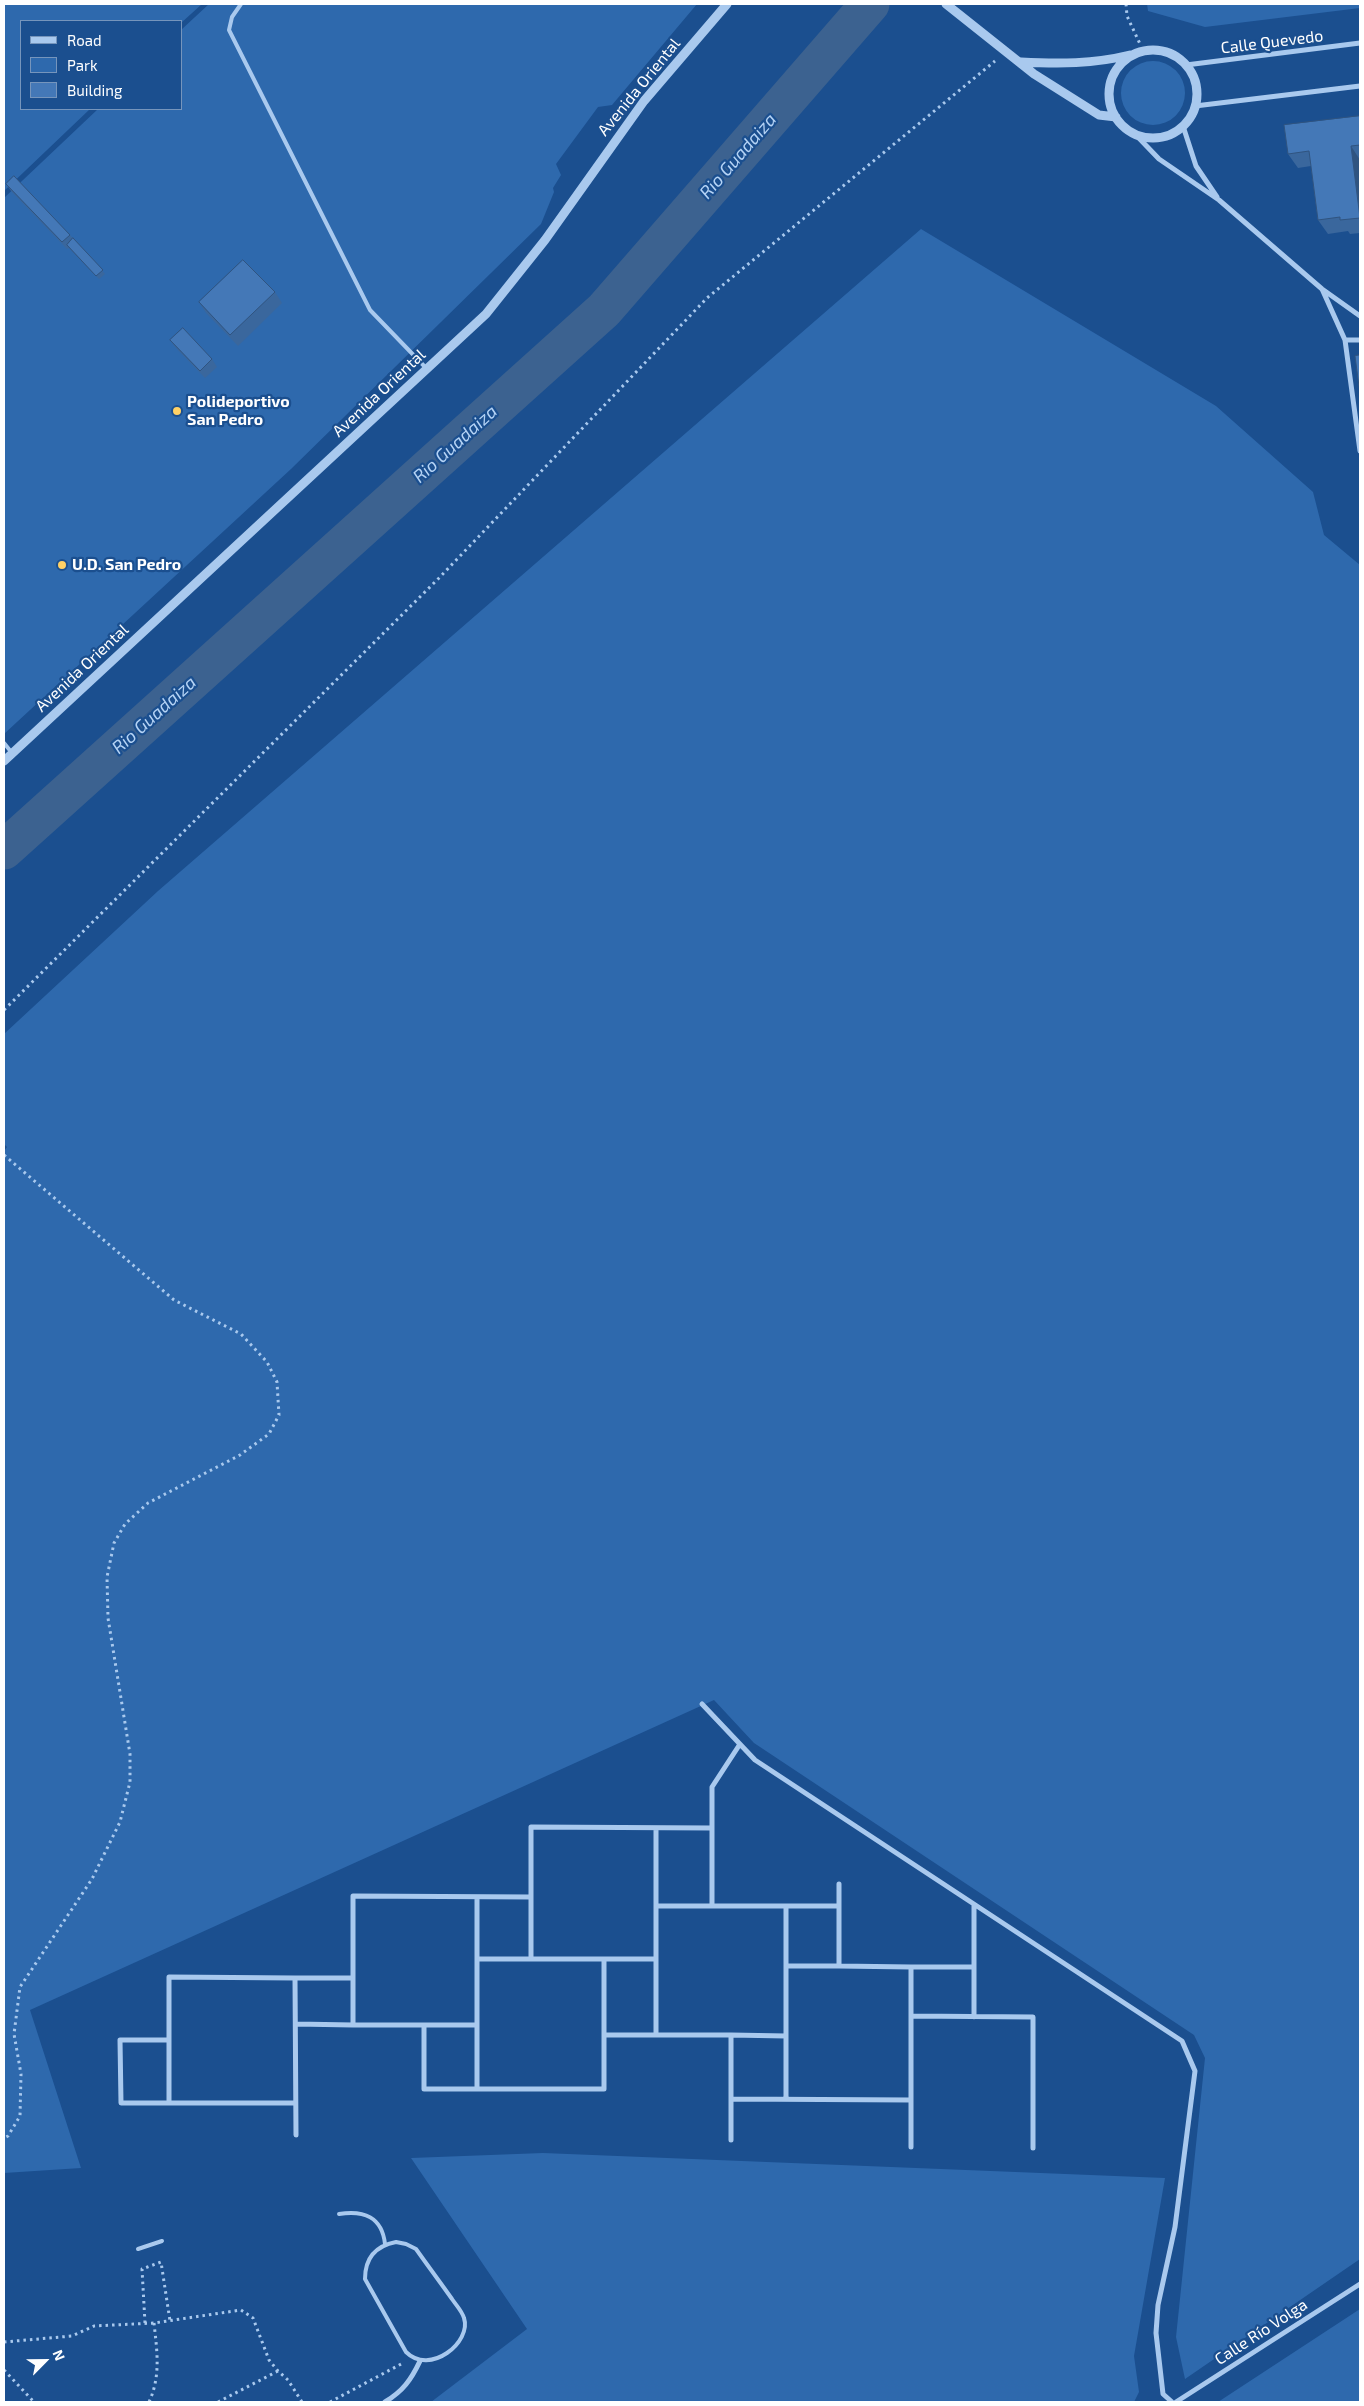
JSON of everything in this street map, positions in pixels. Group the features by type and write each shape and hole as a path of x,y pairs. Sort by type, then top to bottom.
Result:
{"street":[{"name":"Avenida Oriental","path":"4,761 486,314 545,240 644,101 727,4"},
{"path":"946,4 1006,52 1022,62 1034,74 1099,115 1116,117"},
{"name":"Calle Quevedo","path":"1186,65 1360,43"},
{"path":"1022,62 1064,64 1101,62 1139,52 1162,51 1179,59 1186,65 1196,85 1195,106 1190,117 1172,134 1160,137 1147,137 1135,134"},
{"path":"1139,52 1116,70 1111,81 1110,99 1116,117 1124,127 1135,134 1159,159 1219,200 1322,289 1360,316"},
{"path":"1195,106 1360,86"},
{"path":"1182,126 1196,166 1219,200"},
{"path":"1322,289 1345,340 1360,451"},
{"path":"1345,340 1360,340"},
{"path":"702,1704 755,1760 974,1906 1182,2041 1195,2071 1175,2227 1163,2279 1156,2333 1163,2394 1174,2402"},
{"path":"712,1906 712,1788 740,1744"},
{"path":"531,1959 532,1827 712,1828"},
{"path":"656,1828 656,2035"},
{"path":"839,1884 839,1966"},
{"path":"353,2025 353,1896 531,1897"},
{"path":"477,1897 477,2089"},
{"path":"656,1906 838,1906"},
{"path":"786,1906 786,2099"},
{"path":"974,1906 974,2017"},
{"path":"477,1958 656,1959"},
{"path":"424,2025 424,2089 604,2089 604,1959"},
{"path":"786,1966 974,1967"},
{"path":"911,1967 911,2147"},
{"path":"169,2103 169,1977 353,1978"},
{"path":"295,1978 296,2135"},
{"path":"911,2016 1033,2017 1033,2148"},
{"path":"296,2024 477,2025"},
{"path":"604,2035 786,2036"},
{"path":"730,2140 731,2035"},
{"path":"169,2040 120,2040 120,2103 296,2104"},
{"path":"731,2099 911,2100"},
{"name":"Calle Río Volga","path":"1174,2402 1360,2284"},
{"path":"385,2402 397,2395 409,2384 420,2361"}],"lane":[{"path":"241,4 232,16 229,30 370,310 427,369"},
{"path":"4,744 12,753"},
{"path":"339,2214 354,2212 374,2219 384,2235 385,2244"},
{"path":"138,2249 162,2241"},
{"path":"396,2242 416,2249 464,2316 465,2331 463,2338 437,2359 420,2361 412,2358 406,2352 365,2279 365,2268 369,2258 376,2249 385,2244 396,2242"}],"path":[{"path":"1126,4 1127,16 1139,52"},
{"path":"4,1010 438,578 707,298 1006,52"},
{"path":"4,1155 174,1300 241,1334 267,1362 277,1382 279,1415 269,1434 240,1455 148,1503 125,1524 114,1543 107,1577 108,1618 130,1754 130,1782 120,1822 92,1879 20,1987 14,2034 22,2074 20,2116 8,2136 4,2138"},
{"path":"145,2323 142,2269 161,2262 170,2321"},
{"path":"4,2342 72,2336 94,2326 154,2323 236,2310 246,2312 253,2318 269,2360 288,2380 302,2402"},
{"path":"149,2402 154,2393 158,2364 154,2323"},
{"path":"330,2402 412,2358"},
{"path":"4,2370 34,2402"},
{"path":"218,2402 278,2371"}],"green space":[{"path":"4,4 202,4 182,22 182,20 20,20 20,110 89,110 4,191"},
{"name":"Polideportivo San Pedro","path":"209,4 697,4 612,105 598,107 556,164 561,175 553,188 554,192 541,224 291,469 4,734 4,198 97,110 182,110 182,29"},
{"path":"1147,4 1360,4 1360,8 1205,27 1148,11"},
{"path":"1153,61 1171,67 1179,75 1185,93 1179,111 1171,119 1153,125 1135,119 1127,111 1121,93 1127,75 1135,67"},
{"path":"921,229 1216,406 1313,492 1324,535 1360,565 1360,2259 1185,2379 1176,2337 1205,2058 1194,2035 754,1743 714,1700 30,2010 81,2168 4,2173 4,1151 7,1147 4,1144 4,1034 158,891"},
{"path":"543,2153 1165,2178 1134,2356 1139,2392 1134,2402 431,2402 527,2329 411,2158"},
{"path":"1360,2309 1360,2402 1218,2402"}],"building":[{"path":"1360,116 1360,145 1351,146 1360,218 1340,220 1340,217 1318,220 1309,151 1288,154 1284,125"},
{"path":"14,176 70,235 62,242 6,184"},
{"path":"73,238 103,270 96,276 67,245"},
{"path":"243,260 275,292 230,335 199,302"},
{"path":"183,328 212,359 200,371 170,340"},
{"path":"1360,355 1360,394 1355,356"}],"waterway":[{"name":"Rio Guadaiza","path":"4,850 604,310 870,4"}],"place":[{"name":"Polideportivo San Pedro","path":"177,411"},
{"name":"U.D. San Pedro","path":"62,565"}]}
